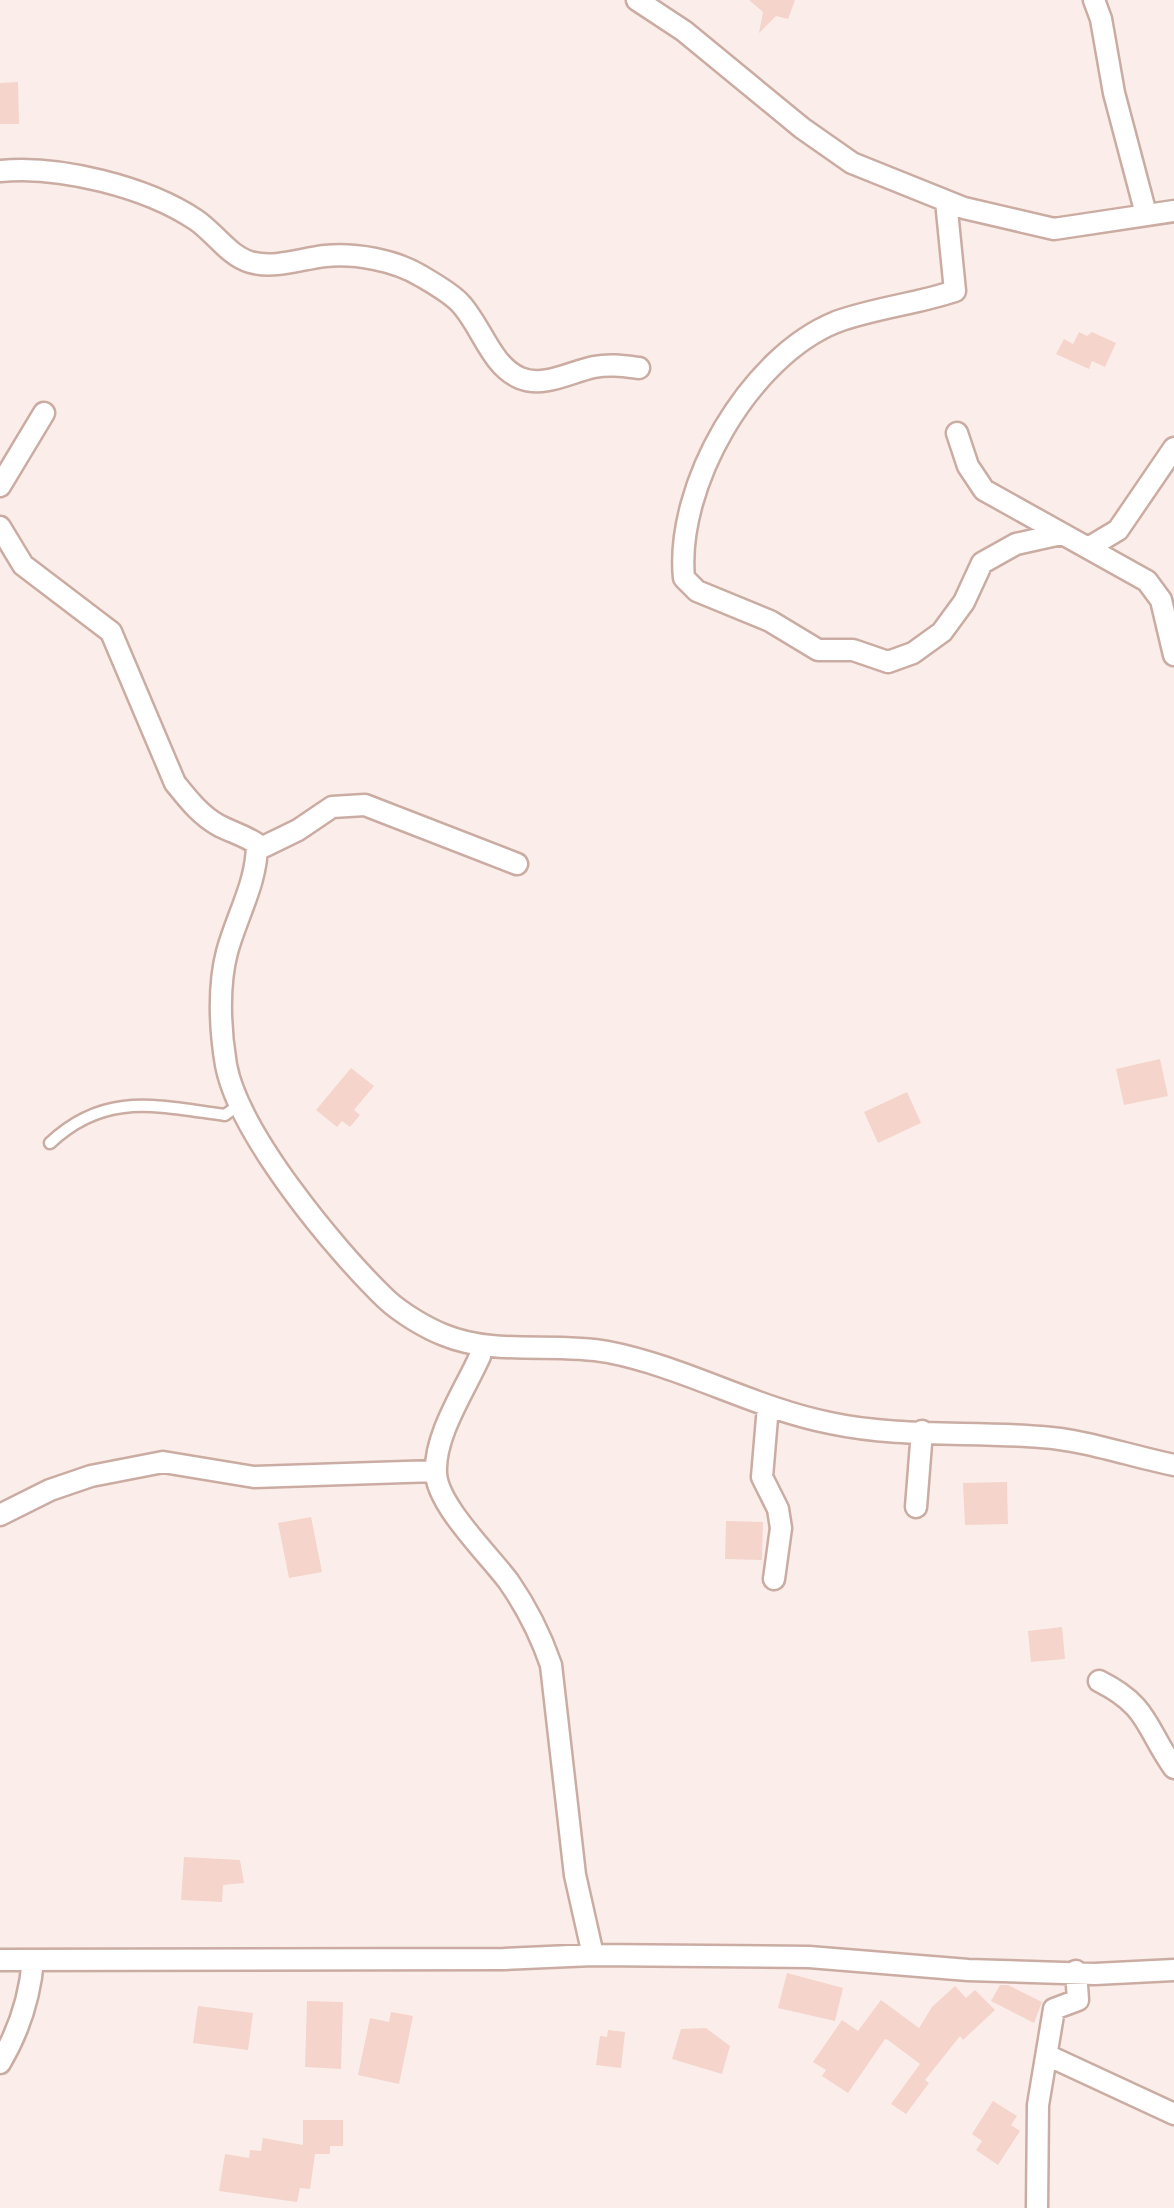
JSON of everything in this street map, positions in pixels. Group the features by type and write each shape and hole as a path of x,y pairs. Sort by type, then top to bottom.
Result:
{"street":[{"path":"637,0 852,163 946,201 1054,229 1174,211"},
{"path":"1094,0 1102,19 1114,93 1146,214"},
{"path":"0,171 67,175 133,190 198,221 238,257 252,262 277,264 329,255 350,256 417,273 458,301 498,360 524,380 556,378 614,364 639,368"},
{"path":"946,201 955,291 833,324 785,353 753,384 727,425 690,507 684,536 684,578 696,591 770,621 818,650 852,650 888,662 913,653 942,632 964,602 982,563 1016,544 1061,534"},
{"path":"0,486 44,414"},
{"path":"957,433 968,466 984,490 1147,581 1160,600 1174,656"},
{"path":"1088,548 1118,530 1174,448"},
{"path":"0,526 24,565 111,632 175,783 192,804 219,825 257,844 257,869 226,956 222,1010 226,1066 240,1104 280,1176 389,1302 442,1334 481,1346 562,1346 610,1352 836,1425 1042,1437 1174,1465"},
{"path":"257,850 298,830 332,807 365,804 516,864"},
{"path":"481,1346 445,1432 436,1471 439,1488 510,1584 540,1633 552,1666 575,1875 593,1955"},
{"path":"768,1406 762,1477 778,1509 782,1528 774,1579"},
{"path":"916,1508 922,1431"},
{"path":"0,1515 50,1490 91,1476 163,1462 254,1476 436,1471"},
{"path":"1098,1681 1140,1708 1174,1768"},
{"path":"0,1960 504,1959 593,1955 809,1958 968,1970 1121,1974 1174,1970"},
{"path":"0,2063 14,2040 31,1988 33,1960"},
{"path":"1037,2208 1038,2105 1054,2009 1078,2000 1076,1971"},
{"path":"1048,2056 1174,2114"}],"lane":[{"path":"50,1143 87,1114 132,1104 224,1115 240,1104"}],"building":[{"path":"749,0 795,0 788,19 776,16 759,33 763,12"},
{"path":"18,82 19,124 0,124 0,83"},
{"path":"1079,332 1087,336 1092,332 1116,343 1105,367 1092,361 1089,369 1056,354 1064,339 1073,344"},
{"path":"1160,1059 1168,1096 1124,1105 1116,1069"},
{"path":"351,1068 374,1086 354,1110 360,1115 350,1127 342,1121 337,1127 316,1110"},
{"path":"907,1092 921,1123 878,1143 864,1112"},
{"path":"1007,1482 1008,1524 965,1525 963,1483"},
{"path":"311,1517 322,1572 289,1578 278,1523"},
{"path":"726,1521 763,1522 762,1560 725,1559"},
{"path":"1062,1627 1065,1659 1031,1662 1028,1631"},
{"path":"184,1857 240,1860 244,1883 223,1885 222,1902 181,1900"},
{"path":"787,1973 843,1988 835,2021 778,2008"},
{"path":"1000,1985 1008,1985 1042,2002 1034,2023 991,2001"},
{"path":"955,1986 966,1998 975,1990 995,2010 963,2040 960,2036 925,2080 929,2083 906,2114 891,2104 920,2064 888,2040 848,2093 822,2076 826,2070 813,2062 842,2020 858,2031 881,2000 919,2028 932,2007"},
{"path":"307,2001 343,2002 341,2069 305,2067"},
{"path":"198,2006 253,2013 248,2050 193,2043"},
{"path":"391,2012 413,2016 399,2084 358,2075 370,2018 389,2022"},
{"path":"706,2028 730,2046 722,2074 672,2059 681,2029"},
{"path":"608,2030 625,2032 621,2068 596,2065 600,2036 607,2037"},
{"path":"993,2101 1017,2116 1011,2125 1020,2131 998,2165 976,2150 982,2141 972,2134"},
{"path":"303,2120 343,2120 343,2146 330,2146 330,2154 315,2154 310,2189 300,2188 297,2202 219,2191 225,2154 249,2158 250,2150 261,2151 263,2138 303,2145"}]}
